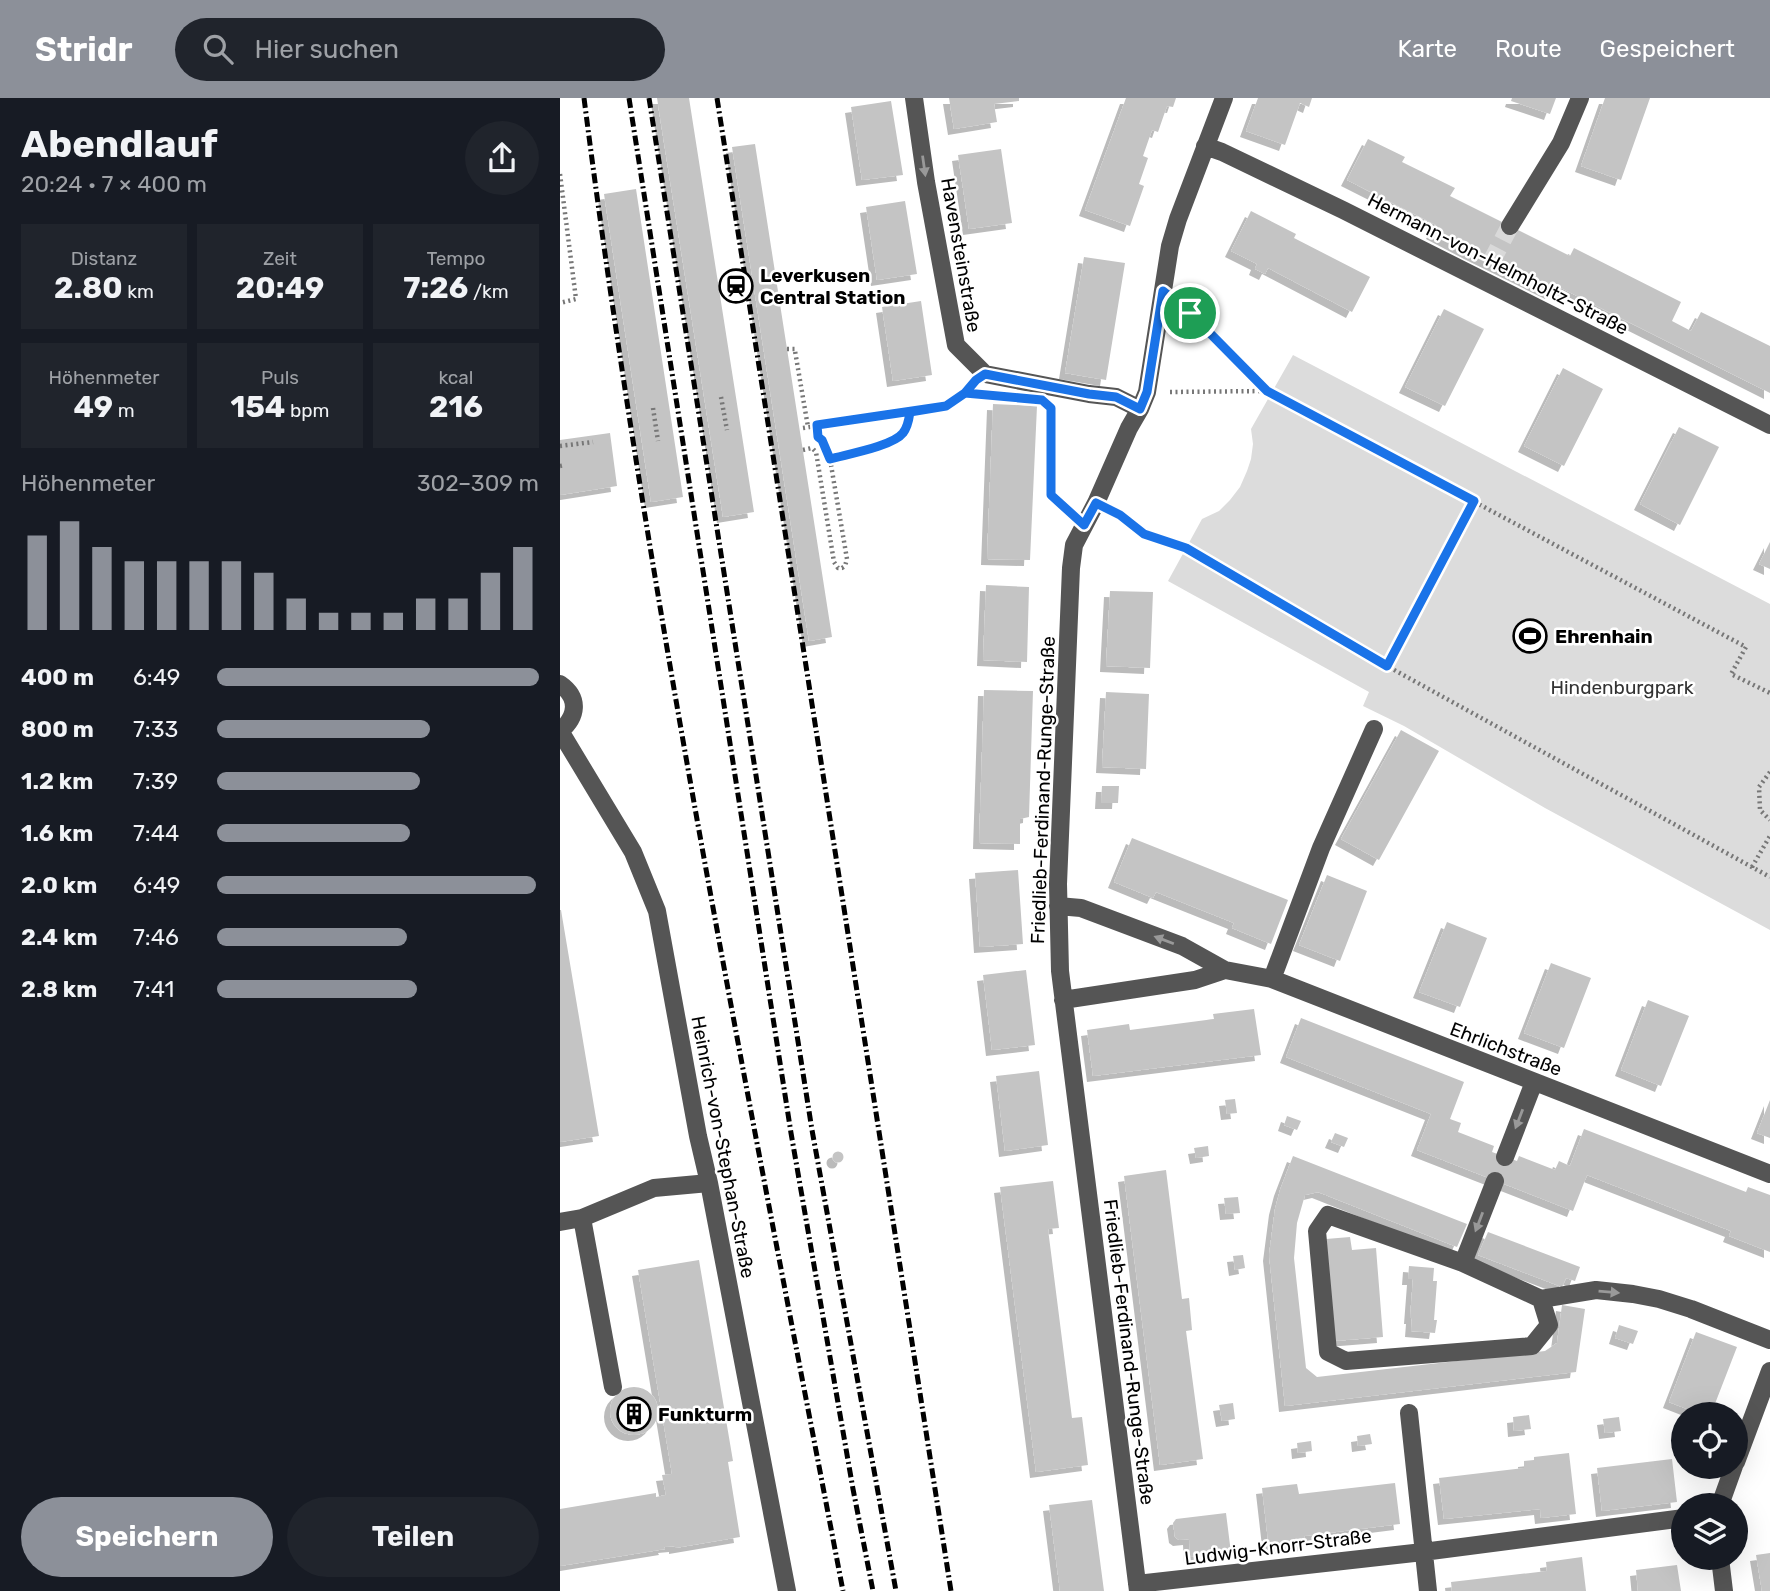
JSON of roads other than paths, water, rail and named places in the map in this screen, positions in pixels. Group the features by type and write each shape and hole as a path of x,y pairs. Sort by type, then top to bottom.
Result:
{"street":[{"name":"Havensteinstraße","path":"914,98 926,182 956,345 985,374 1089,394 1143,400"},
{"name":"Friedlieb-Ferdinand-Runge-Straße","path":"1138,1588 1063,1000 1058,906 1071,568 1074,545 1143,400 1170,246 1224,98"},
{"path":"1510,226 1561,143 1580,98"},
{"name":"Hermann-von-Helmholtz-Straße","path":"1205,146 1234,157 1343,210 1770,425"},
{"path":"1482,281 1490,264"},
{"name":"Heinrich-von-Stephan-Straße","path":"560,684 573,699 574,712 569,723 560,731 633,852 657,911 785,1591"},
{"path":"1272,979 1321,848 1374,729"},
{"name":"Ehrlichstraße","path":"1058,906 1081,908 1182,946 1225,970 1272,979 1770,1174"},
{"name":"Ehrlichstraße","path":"1063,1000 1195,981 1225,970"},
{"path":"1505,1157 1534,1082"},
{"path":"1463,1264 1495,1181"},
{"path":"560,1222 582,1218 654,1188 709,1182"},
{"path":"1541,1299 1549,1325 1532,1346 1346,1361 1328,1352 1317,1231 1328,1215 1463,1264 1541,1299 1596,1290 1633,1294 1691,1309 1770,1340"},
{"path":"582,1218 613,1387"},
{"path":"1748,1429 1770,1371"},
{"path":"1409,1413 1428,1591"},
{"name":"Ludwig-Knorr-Straße","path":"1138,1588 1671,1520"},
{"path":"1721,1570 1724,1591"}],"tunnel":[{"path":"1490,264 1510,226"}],"railway":[{"path":"584,98 638,473 669,660 736,1033 843,1591"},
{"path":"629,98 791,1133 873,1591"},
{"path":"649,98 812,1130 896,1591"},
{"path":"717,98 951,1591"}],"place":[{"name":"Leverkusen Central Station","path":"736,286"},
{"name":"Ehrenhain","path":"1530,636"},
{"name":"Funkturm","path":"634,1414"}],"park label":[{"name":"Hindenburgpark","path":"1622,687"}]}
